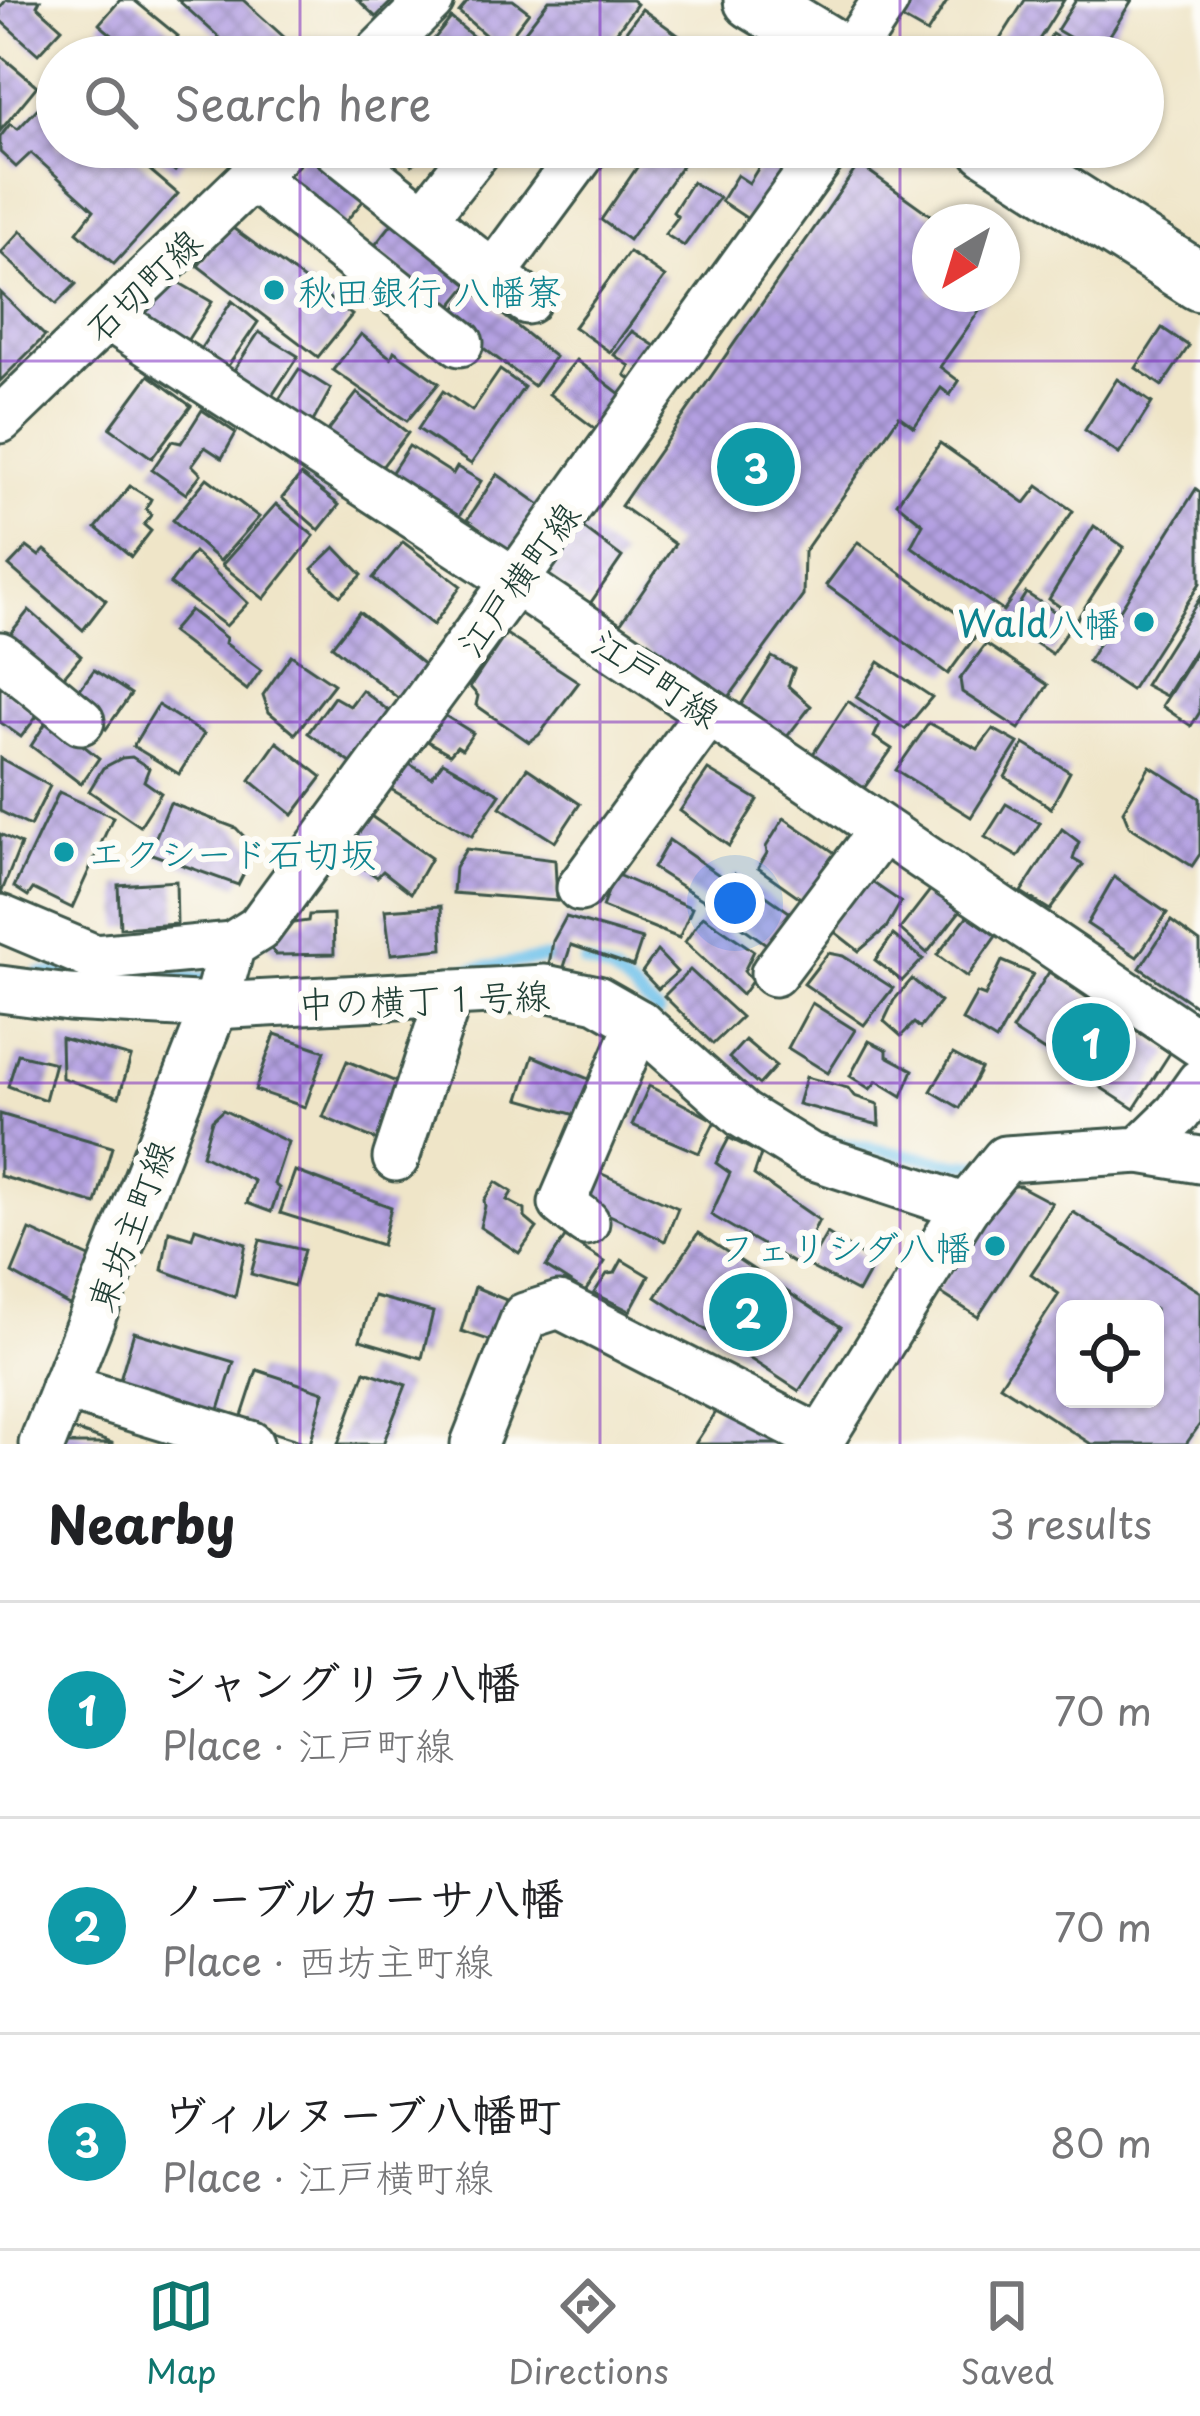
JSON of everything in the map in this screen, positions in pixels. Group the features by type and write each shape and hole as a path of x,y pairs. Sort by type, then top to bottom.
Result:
{"main road":[{"path":"753,0 812,36"},
{"path":"1021,168 1200,282"}],"street":[{"path":"395,36 431,0"},
{"path":"861,36 886,0"},
{"name":"石切町線","path":"0,420 262,168"},
{"path":"274,168 460,343"},
{"path":"361,168 510,287 575,168"},
{"path":"425,218 464,168"},
{"name":"江戸横町線","path":"223,978 813,168"},
{"name":"江戸町線","path":"108,317 515,581 1200,1044"},
{"path":"0,656 81,721"},
{"path":"580,888 709,712"},
{"path":"774,973 882,830"},
{"path":"0,918 95,958 223,978"},
{"path":"0,988 69,998 223,978"},
{"name":"中の横丁１号線","path":"223,978 450,993 545,988 597,999 639,1023 743,1115 808,1155 987,1181 1140,1150 1200,1160"},
{"name":"東坊主町線","path":"42,1444 223,978"},
{"path":"396,1158 450,993"},
{"path":"586,1222 562,1203 639,1023"},
{"path":"1140,1150 1178,1113 1200,1082"},
{"path":"474,1444 526,1316 559,1305 820,1441 987,1181"},
{"path":"64,1387 250,1444"}],"building":[{"path":"6,0 40,0 37,6 62,28 55,36 36,36 36,52 0,20"},
{"path":"120,0 134,0 178,36 113,36 99,24"},
{"path":"178,0 243,0 283,36 218,36"},
{"path":"358,0 393,0 376,17"},
{"path":"469,0 513,0 529,12 511,36 486,36 459,12"},
{"path":"549,0 632,0 637,4 613,36 521,36"},
{"path":"900,0 948,0 927,33 892,13"},
{"path":"1025,0 1064,0 1041,36 1002,36"},
{"path":"1076,0 1132,0 1109,36 1067,36 1057,30"},
{"path":"642,9 679,36 622,36"},
{"path":"451,18 472,36 437,36"},
{"path":"0,55 36,87 0,131"},
{"path":"36,110 36,158 31,153 16,167 0,152 0,137 10,124 18,129"},
{"path":"48,168 148,168 178,194 114,264 77,232 94,210"},
{"path":"292,168 339,168 369,194 342,226 284,177"},
{"path":"637,168 680,168 629,240 601,220"},
{"path":"758,168 793,168 754,223 721,201 737,175 749,183"},
{"path":"856,168 865,168 915,204 912,312 978,312 940,367 959,381 950,395 941,388 914,427 899,416 804,552 803,596 724,704 616,630 675,544 621,506"},
{"path":"692,182 719,198 684,246 665,234 678,217 673,212"},
{"path":"394,221 471,282 449,309 372,249"},
{"name":"秋田銀行 八幡寮","path":"230,226 352,315 318,357 198,266"},
{"path":"21,231 76,284 56,304 1,253"},
{"path":"629,252 665,277 610,352 574,327"},
{"path":"171,278 212,302 183,347 144,313"},
{"path":"471,289 555,357 534,386 446,320"},
{"path":"0,292 45,336 0,381"},
{"path":"232,301 258,322 226,369 199,351"},
{"path":"1162,328 1189,346 1162,386 1136,368"},
{"path":"632,331 664,352 640,386 625,375 630,366 614,355"},
{"path":"259,332 298,356 264,408 227,381"},
{"path":"361,334 391,358 394,351 439,383 407,421 333,370"},
{"path":"576,360 628,400 602,434 549,394"},
{"path":"299,369 331,389 310,427 274,407"},
{"path":"500,370 524,387 471,464 418,429 443,391 472,411"},
{"path":"149,375 191,406 152,458 110,428"},
{"path":"1117,379 1152,403 1119,454 1085,430"},
{"path":"357,393 408,433 375,476 324,436"},
{"path":"202,410 236,433 222,458 205,447 192,465 201,474 186,494 152,470 172,441 181,443"},
{"path":"940,443 1025,503 1038,486 1073,511 1003,611 911,546 923,524 897,503"},
{"path":"409,446 453,474 457,467 481,481 455,523 386,481"},
{"path":"497,474 546,509 511,552 467,520"},
{"path":"301,475 339,505 319,530 282,498"},
{"path":"207,478 259,517 220,561 173,520"},
{"path":"130,486 151,499 146,509 151,515 144,525 151,531 131,557 96,528"},
{"name":"Wald八幡","path":"1196,489 1200,492 1200,583 1131,690 1088,661"},
{"path":"276,504 314,536 264,599 222,565"},
{"path":"573,520 622,557 589,605 543,571"},
{"path":"1094,526 1124,547 1077,619 1049,599"},
{"path":"403,542 461,586 433,625 373,578"},
{"path":"858,542 980,630 948,674 826,585"},
{"path":"27,547 39,556 45,550 106,600 83,630 9,566"},
{"path":"335,547 362,575 340,596 312,569"},
{"path":"194,552 248,603 226,626 170,584"},
{"path":"1026,593 1072,623 1052,654 1007,624"},
{"path":"1200,598 1200,641 1166,696 1145,685"},
{"path":"29,610 81,656 55,687 2,644"},
{"path":"190,610 261,670 247,690 171,632"},
{"path":"359,612 431,670 404,703 332,646"},
{"path":"506,634 579,682 529,742 476,705 478,696 470,687"},
{"path":"986,644 1048,685 1019,729 962,692 960,679"},
{"path":"1200,646 1200,712 1191,726 1162,706"},
{"path":"291,655 334,684 295,734 269,712 263,695"},
{"path":"772,657 794,669 788,686 811,706 786,738 740,706"},
{"path":"879,662 932,697 905,729 856,697"},
{"path":"94,670 131,694 106,729 71,701"},
{"path":"0,684 38,715 21,737 0,722"},
{"path":"362,690 395,716 351,763 308,733 334,697 350,706"},
{"path":"848,701 880,724 874,737 892,749 862,791 811,757"},
{"path":"158,705 204,734 179,774 133,746"},
{"path":"436,710 473,733 462,749 457,746 450,754 420,737"},
{"path":"49,718 99,758 81,784 31,746"},
{"path":"929,723 978,749 993,729 1018,743 971,817 896,770"},
{"path":"277,742 322,777 293,815 250,780"},
{"path":"1024,744 1070,772 1051,808 1005,777"},
{"path":"132,757 149,768 144,781 161,793 140,826 89,791 103,768"},
{"path":"0,758 50,786 30,826 0,811"},
{"path":"402,760 432,777 443,762 500,794 472,836 387,787"},
{"path":"1150,766 1200,798 1200,854 1192,866 1129,826 1123,811"},
{"path":"527,768 580,804 555,842 500,807"},
{"path":"708,770 758,800 729,846 680,811"},
{"name":"エクシード石切坂","path":"59,792 113,817 72,908 33,889 28,896 14,887"},
{"path":"170,803 236,828 256,849 238,885 149,853"},
{"path":"1006,804 1040,823 1018,857 985,837"},
{"path":"368,814 431,858 411,893 383,871 377,877 343,853"},
{"path":"784,818 841,857 806,902 758,868"},
{"path":"1062,829 1079,842 1073,859 1083,865 1050,910 1021,892"},
{"path":"0,834 21,844 0,896"},
{"path":"669,840 722,877 705,901 653,868"},
{"path":"466,849 555,860 557,901 453,893 455,867"},
{"path":"615,874 692,908 679,938 602,907"},
{"path":"735,874 792,914 769,946 714,907"},
{"path":"1114,877 1167,913 1137,957 1087,924"},
{"path":"866,878 901,902 886,928 859,951 827,926"},
{"path":"176,881 177,924 120,928 118,885"},
{"path":"931,889 960,911 927,953 900,929"},
{"path":"441,906 443,949 391,954 385,910"},
{"path":"333,914 334,954 276,955 267,943 279,925 308,921 309,915"},
{"path":"968,915 996,936 967,977 937,955"},
{"path":"703,916 754,951 744,971 752,981 742,995 685,942"},
{"path":"566,917 642,939 633,966 571,945 563,970 549,965 553,941"},
{"path":"1171,921 1200,942 1200,1009 1140,968"},
{"path":"893,935 923,959 902,981 875,960"},
{"path":"657,951 677,972 658,989 642,972"},
{"path":"828,953 843,956 893,988 864,1025 804,984"},
{"path":"1002,961 1033,974 996,1041 962,1020 977,993 985,996"},
{"path":"690,970 741,1017 713,1044 664,996"},
{"path":"1049,972 1170,1053 1134,1109 1012,1030"},
{"path":"912,979 940,1002 920,1028 914,1023 901,1036 884,1021"},
{"path":"812,1003 855,1030 828,1073 788,1048"},
{"path":"275,1034 325,1051 305,1107 255,1090"},
{"path":"61,1038 131,1057 119,1097 62,1078"},
{"path":"745,1040 776,1066 759,1085 729,1058"},
{"path":"869,1041 913,1070 902,1096 877,1081 870,1089 850,1076"},
{"path":"18,1054 55,1063 45,1100 8,1086"},
{"path":"953,1054 981,1069 960,1108 931,1091"},
{"path":"533,1056 596,1082 579,1116 519,1099"},
{"path":"347,1061 408,1087 384,1143 323,1117"},
{"path":"806,1077 848,1088 854,1096 878,1104 879,1125 798,1104"},
{"path":"649,1086 715,1121 699,1153 632,1125"},
{"path":"223,1110 288,1142 274,1184 279,1188 271,1212 247,1203 254,1181 202,1155 212,1120"},
{"path":"0,1114 112,1147 96,1204 0,1176"},
{"path":"729,1138 761,1154 754,1175 819,1220 797,1265 711,1215 730,1173 716,1163"},
{"path":"591,1169 678,1208 665,1241 578,1200"},
{"path":"295,1171 391,1207 382,1245 280,1213"},
{"path":"496,1182 512,1192 507,1200 525,1210 525,1218 537,1228 519,1253 480,1227 484,1200"},
{"name":"フェリシダ八幡","path":"1009,1186 1020,1186 1052,1203 978,1317 936,1290"},
{"path":"1073,1212 1200,1292 1200,1424 1186,1444 1091,1444 1000,1385 1059,1294 1031,1274"},
{"path":"195,1228 246,1244 235,1297 162,1270 169,1231 192,1238"},
{"path":"30,1230 96,1260 71,1306 12,1273"},
{"path":"698,1233 841,1327 799,1391 656,1297"},
{"path":"827,1233 874,1263 858,1292 808,1266"},
{"path":"565,1237 605,1262 585,1292 546,1267"},
{"path":"260,1240 304,1250 294,1286 251,1274"},
{"path":"622,1260 649,1276 630,1311 594,1293"},
{"path":"475,1287 516,1304 498,1343 461,1331"},
{"path":"374,1296 433,1312 422,1358 360,1340"},
{"path":"134,1332 234,1362 217,1416 118,1386"},
{"path":"257,1370 324,1392 310,1444 240,1422"},
{"path":"365,1371 406,1385 383,1444 338,1444"},
{"path":"722,1403 787,1444 695,1444"},
{"path":"65,1427 112,1443 112,1444 59,1444"}],"waterway":[{"path":"452,972 545,958"},
{"path":"585,963 614,974 659,1013"},
{"path":"39,973 91,974"},
{"path":"135,975 211,978"},
{"path":"831,1141 958,1164 983,1164"}],"place":[{"name":"秋田銀行 八幡寮","path":"274,290"},
{"name":"ヴィルヌーブ八幡町","path":"756,467"},
{"name":"Wald八幡","path":"1144,622"},
{"name":"エクシード石切坂","path":"64,852"},
{"name":"シャングリラ八幡","path":"1091,1042"},
{"name":"フェリシダ八幡","path":"995,1246"},
{"name":"ノーブルカーサ八幡","path":"748,1312"}]}
